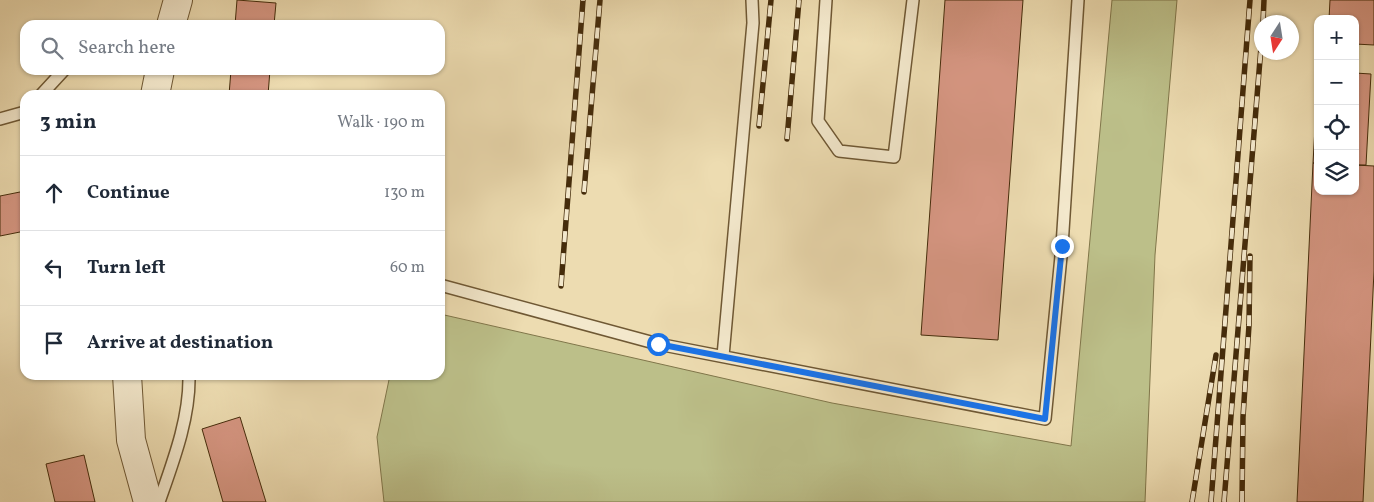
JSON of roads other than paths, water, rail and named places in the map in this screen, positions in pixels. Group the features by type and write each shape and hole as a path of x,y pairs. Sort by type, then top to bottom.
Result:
{"street":[{"path":"172,20 178,0"},
{"path":"156,90 159,75"},
{"path":"127,380 131,440 148,502"}],"lane":[{"path":"723,356 753,23 752,0"},
{"path":"826,0 818,122 839,151 894,157 913,0"},
{"path":"445,286 658,344 1045,419 1062,246 1078,0"},
{"path":"46,90 59,75"},
{"path":"0,119 20,113"},
{"path":"159,502 175,458 189,394 189,380"}],"railway":[{"path":"561,286 583,0"},
{"path":"584,192 600,0"},
{"path":"759,126 771,0"},
{"path":"787,139 799,0"},
{"path":"1211,502 1250,0"},
{"path":"1263,15 1264,0"},
{"path":"1224,502 1260,60"},
{"path":"1242,502 1243,417 1249,325 1250,256"},
{"path":"1192,502 1216,355"}]}
